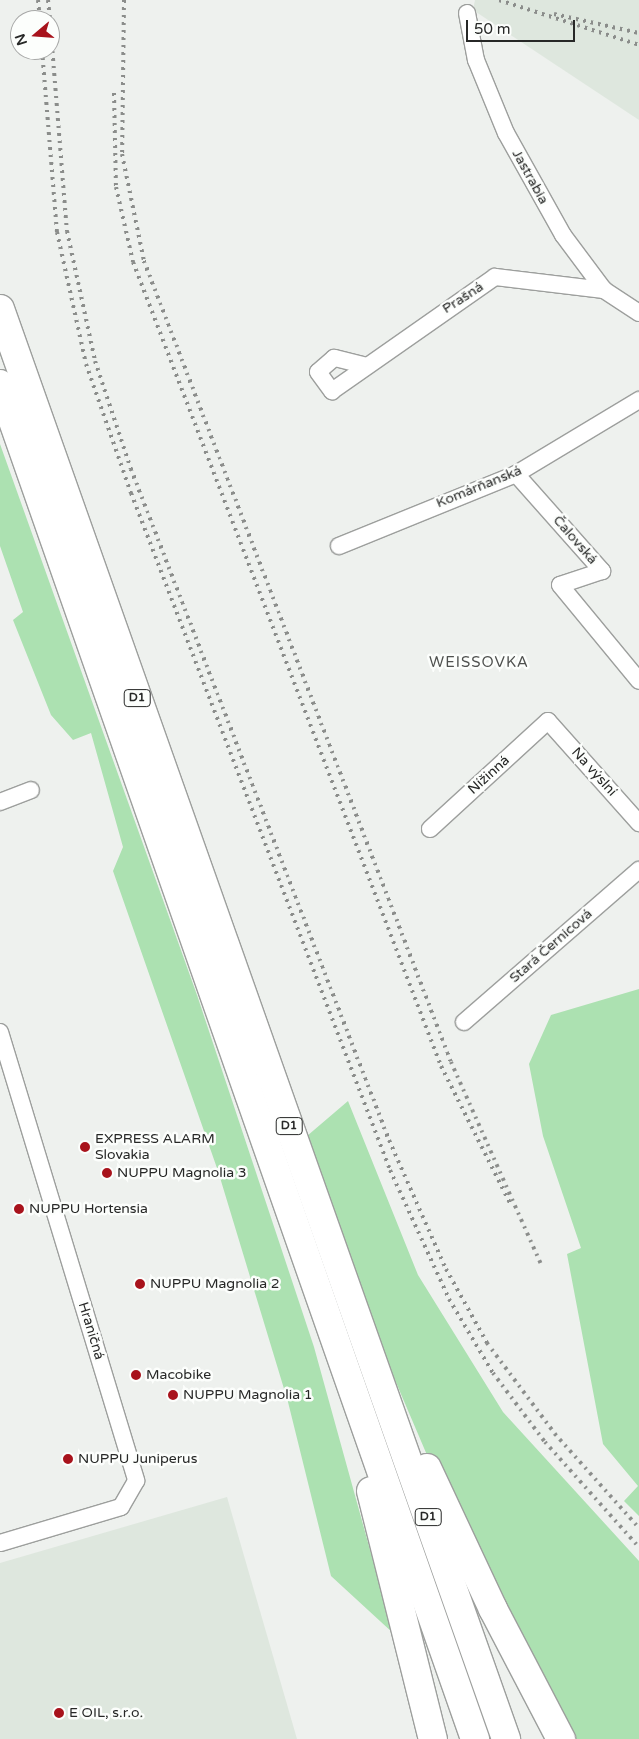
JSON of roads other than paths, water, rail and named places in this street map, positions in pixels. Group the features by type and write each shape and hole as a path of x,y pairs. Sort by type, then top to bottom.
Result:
{"highway":[{"name":"D1","path":"0,309 506,1739"},
{"name":"D1","path":"0,384 475,1739"},
{"path":"391,1413 417,1447 492,1609 561,1739"},
{"path":"364,1423 370,1489 434,1739"}],"street":[{"name":"Jastrabia","path":"467,13 476,60 506,132 563,235 604,290 639,312"},
{"name":"Prašná","path":"367,366 495,277 604,290"},
{"name":"Komárňanská","path":"339,546 516,474 638,402"},
{"name":"Čalovská","path":"516,474 602,571 560,585 639,681"},
{"name":"Na výslní","path":"548,721 639,823"},
{"name":"Nížinná","path":"430,829 548,721"},
{"path":"0,802 31,790"},
{"name":"Stará Černicová","path":"464,1022 639,870"},
{"name":"Hraničná","path":"0,1032 136,1481 120,1507 0,1543"}],"railway":[{"path":"38,0 39,10"},
{"path":"48,0 49,10"},
{"path":"124,0 122,154 144,261 451,1062 542,1266"},
{"path":"499,0 639,45"},
{"path":"554,14 639,33"},
{"path":"43,60 57,232 86,364 131,493 390,1170 449,1299 493,1373 545,1442 639,1547"},
{"path":"53,60 67,231 95,361 131,469 389,1140 446,1269 487,1343 555,1434 639,1528"},
{"path":"114,93 116,187 133,262 441,1066 511,1205"}],"place":[{"name":"EXPRESS ALARM Slovakia","path":"85,1147"},
{"name":"NUPPU Magnolia 3","path":"107,1173"},
{"name":"NUPPU Hortensia","path":"19,1209"},
{"name":"NUPPU Magnolia 2","path":"140,1284"},
{"name":"Macobike","path":"136,1375"},
{"name":"NUPPU Magnolia 1","path":"173,1395"},
{"name":"NUPPU Juniperus","path":"68,1459"},
{"name":"E OIL, s.r.o.","path":"59,1713"}],"district":[{"name":"WEISSOVKA","path":"479,663"}]}
